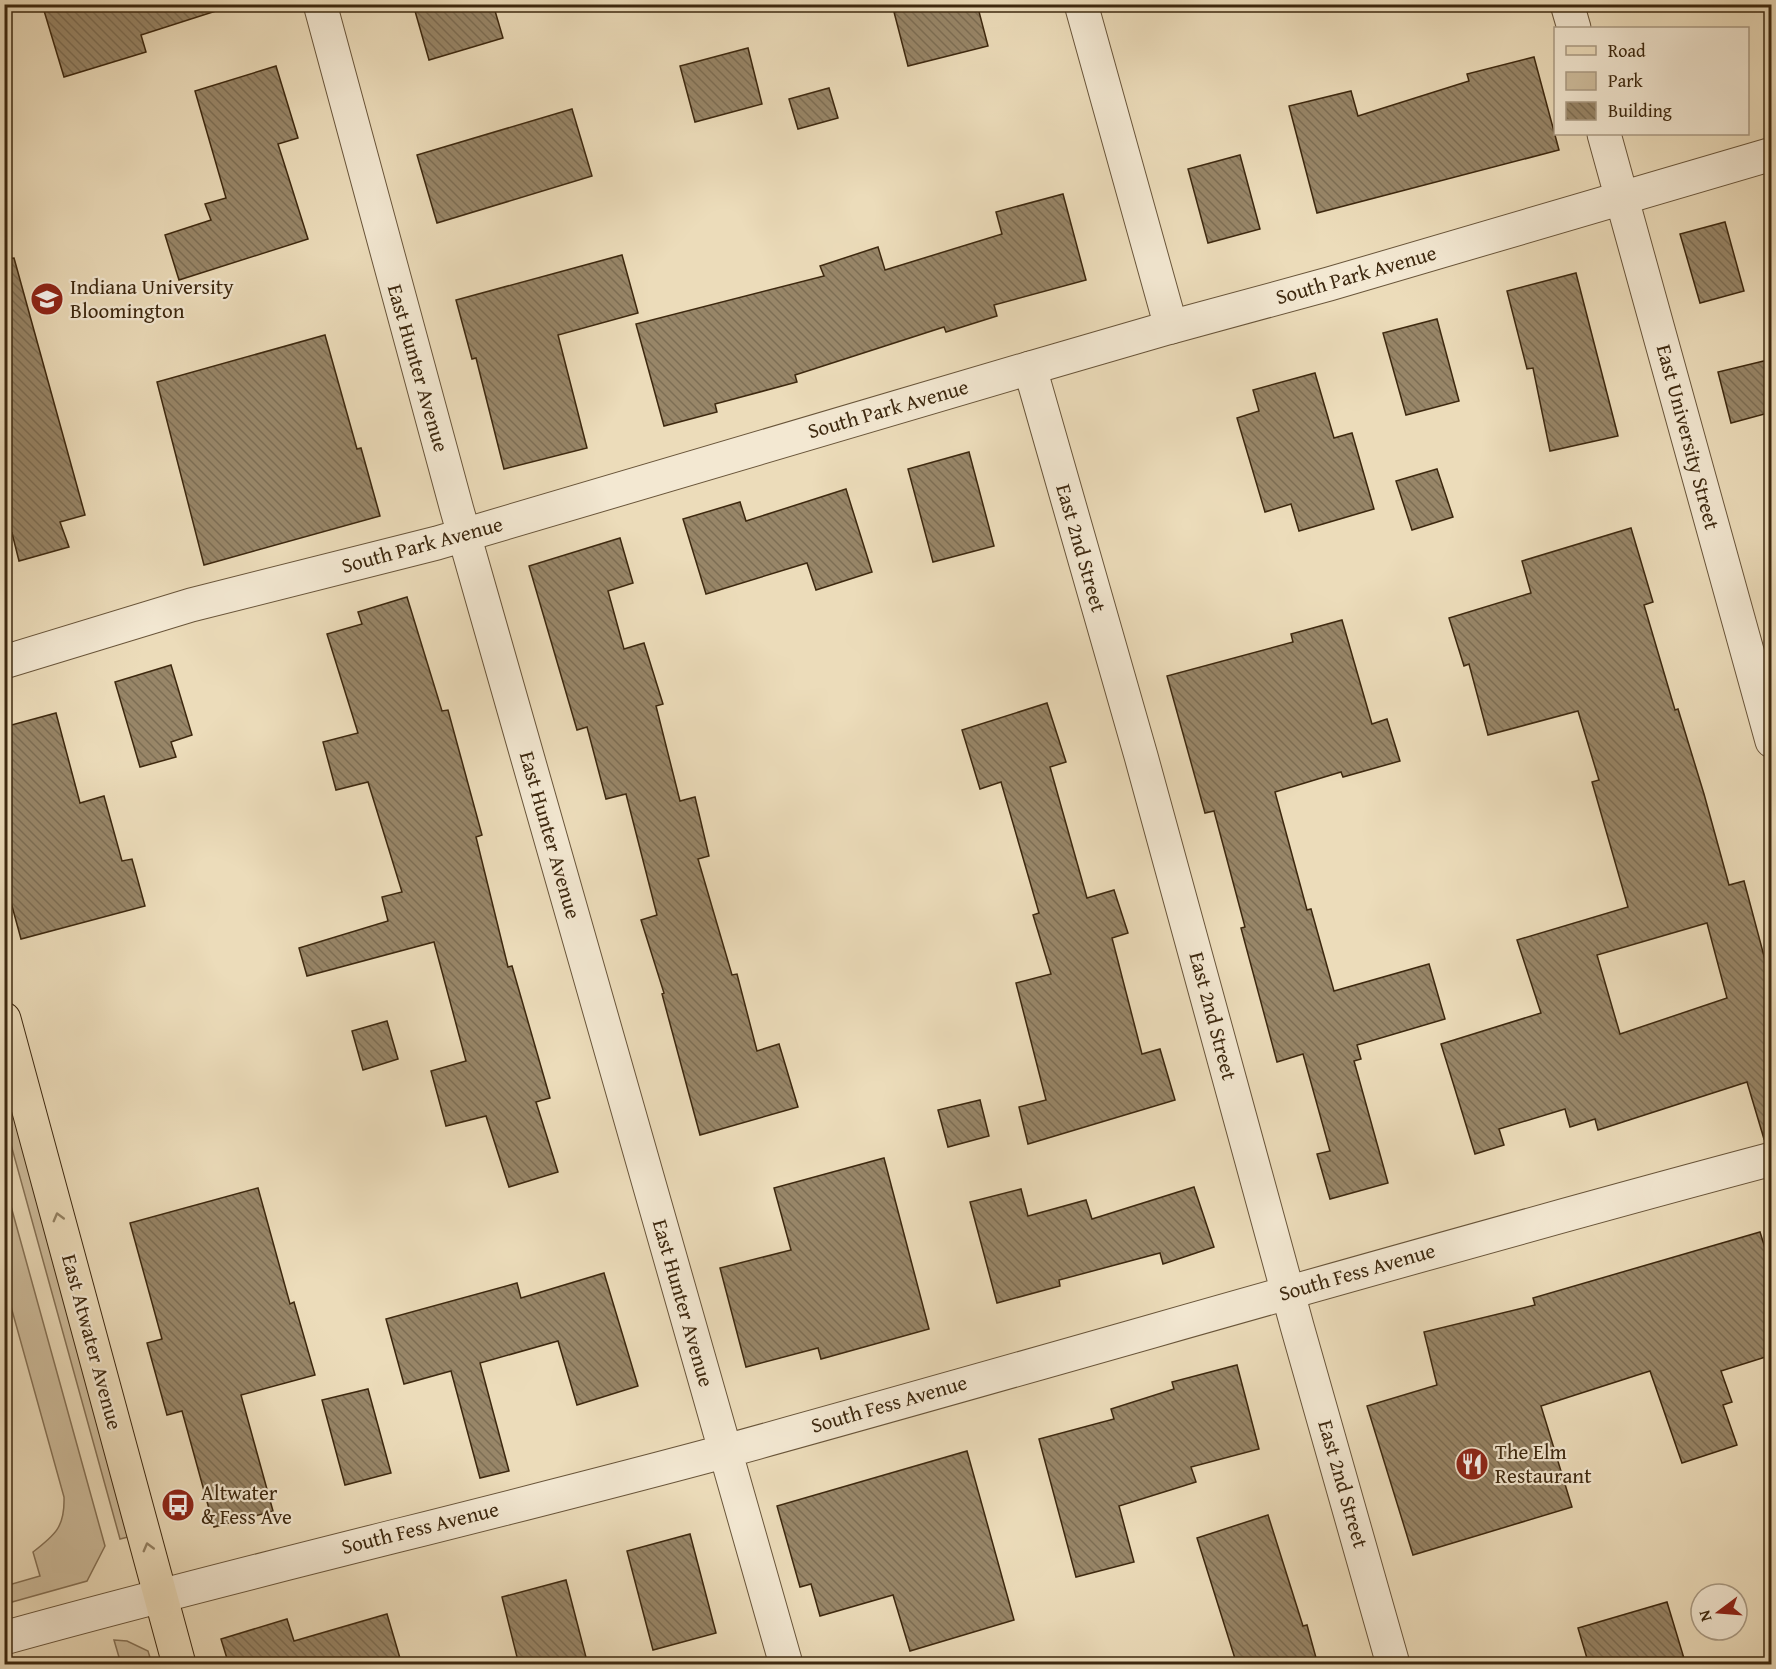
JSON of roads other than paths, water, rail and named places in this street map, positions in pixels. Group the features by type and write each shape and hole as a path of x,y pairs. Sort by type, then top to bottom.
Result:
{"main road":[{"name":"East Atwater Avenue","path":"4,1019 179,1665"}],"street":[{"name":"East Hunter Avenue","path":"320,4 465,535 786,1665"},
{"path":"1081,4 1171,327"},
{"path":"1567,4 1574,27"},
{"name":"East University Street","path":"1604,135 1772,741"},
{"name":"South Park Avenue","path":"4,662 191,605 465,535 1030,368 1772,154"},
{"name":"East 2nd Street","path":"1030,368 1141,756 1393,1665"},
{"name":"South Fess Avenue","path":"4,1638 160,1594 725,1451 1288,1291 1772,1159"}],"place":[{"name":"Indiana University Bloomington","path":"47,299"},
{"name":"The Elm Restaurant","path":"1472,1464"},
{"name":"Altwater & Fess Ave","path":"178,1505"}]}
